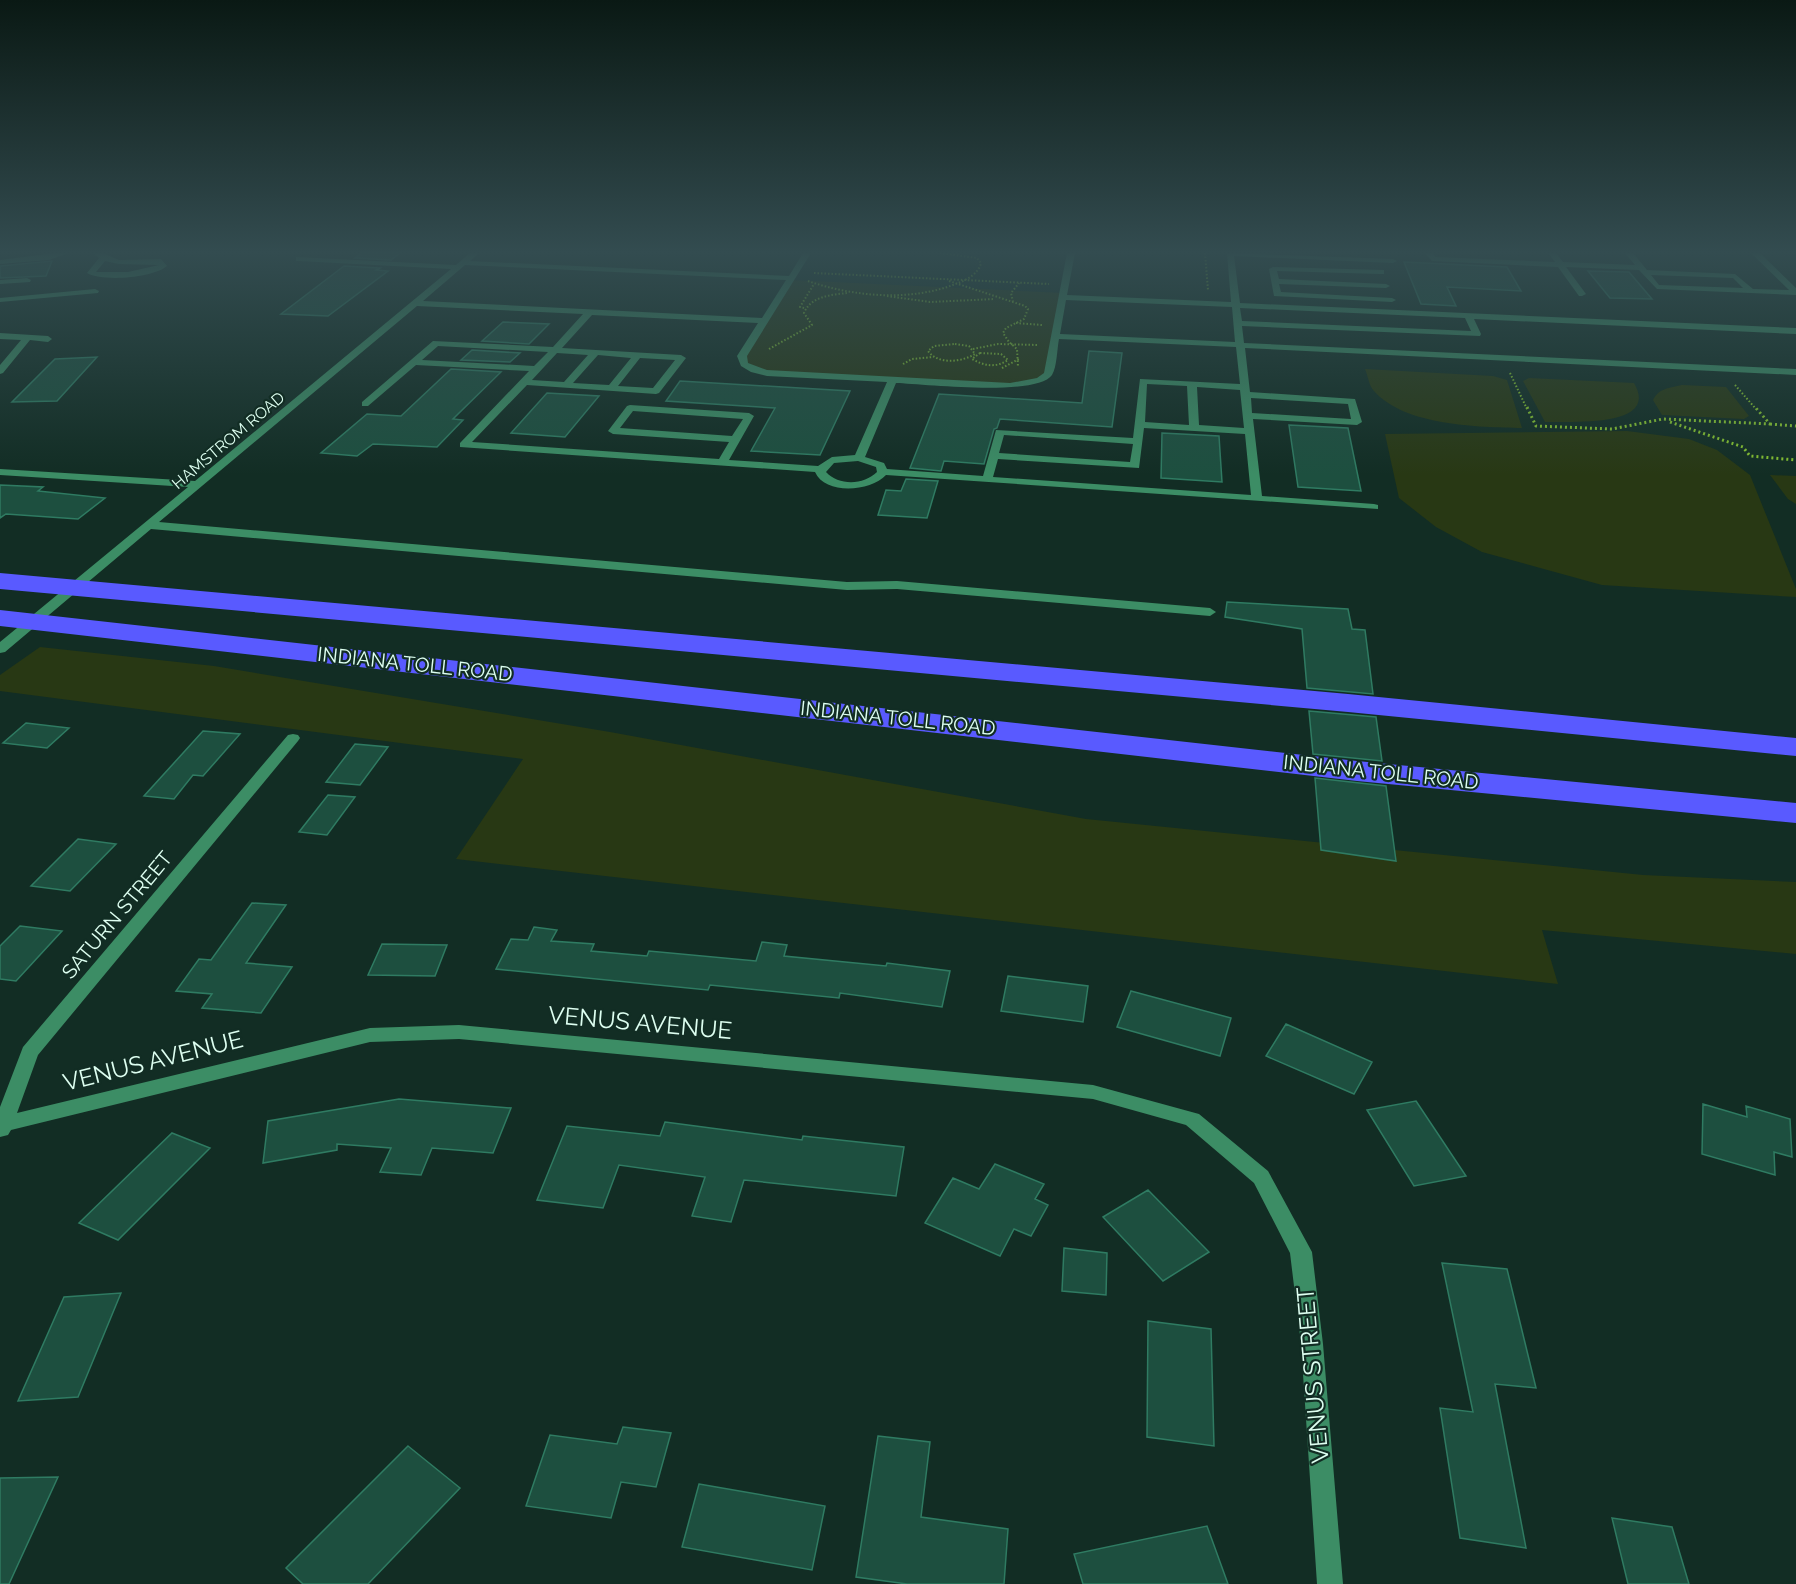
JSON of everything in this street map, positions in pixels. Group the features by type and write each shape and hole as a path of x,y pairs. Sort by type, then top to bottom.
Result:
{"highway":[{"path":"12,582 1796,747"},
{"name":"INDIANA TOLL ROAD","path":"0,618 1333,768 1796,813"},
{"path":"1606,728 1796,737"},
{"path":"1637,798 1796,822"}],"street":[{"name":"HAMSTROM ROAD","path":"0,649 387,327"},
{"path":"576,327 464,445 821,469 830,461 859,458 874,461 880,465 883,472"},
{"path":"760,327 742,356 744,364 757,371 1010,386 1040,380 1048,374 1057,327"},
{"path":"1239,327 1257,499"},
{"path":"1324,327 1477,334 1473,327"},
{"path":"1707,327 1796,331"},
{"path":"0,336 48,339"},
{"path":"1055,336 1796,372"},
{"path":"0,370 27,338"},
{"path":"365,404 435,343 681,358 656,391 524,382"},
{"path":"566,385 596,352"},
{"path":"611,388 638,355"},
{"path":"413,362 536,369"},
{"path":"859,458 893,379"},
{"path":"993,456 1135,466 1143,381 1352,401 1357,422 1249,416"},
{"path":"1192,384 1194,428"},
{"path":"644,390 613,431 736,438"},
{"path":"630,408 748,416 722,462"},
{"path":"1139,425 1251,431"},
{"path":"987,480 1000,432 1138,441"},
{"path":"821,469 823,477 847,484 866,483 883,472"},
{"path":"0,472 200,484"},
{"path":"883,472 1374,507"},
{"path":"150,525 847,586 897,585 1210,612"},
{"name":"SATURN STREET","path":"1,1127 30,1052 292,738"},
{"name":"VENUS AVENUE","path":"1,1127 369,1035 459,1032 1093,1092 1192,1119 1261,1176"},
{"name":"VENUS STREET","path":"1261,1176 1301,1252 1312,1344 1330,1584"}],"path":[{"path":"757,371 769,350 810,327"},
{"path":"1008,327 1003,333 1005,339 1017,348 1020,354 1017,372 1010,386"},
{"path":"933,357 928,351 940,345 955,344 973,349 990,344 1039,345"},
{"path":"973,349 975,351 973,357"},
{"path":"900,367 912,359 933,357 953,361 973,357 980,353 996,353 1005,356 1008,360 999,365 987,365 977,363 973,357"},
{"path":"1507,369 1536,426 1612,429 1664,420 1796,426"},
{"path":"1731,380 1770,424"},
{"path":"1664,420 1743,447 1750,456 1796,460"}],"green space":[{"path":"760,327 1057,327 1048,374 1040,380 1010,386 768,373 744,364 742,356"},
{"path":"1365,369 1493,376 1507,380 1522,428 1485,427 1443,422 1404,411 1387,403 1374,391"},
{"path":"1529,378 1634,383 1639,398 1635,408 1624,415 1590,421 1545,422 1523,381"},
{"path":"1682,385 1726,387 1749,416 1744,419 1662,415 1653,400 1655,396 1665,389"},
{"path":"1627,431 1689,439 1717,450 1750,475 1796,589 1796,597 1602,585 1482,552 1436,527 1399,498 1385,434"},
{"path":"1770,475 1796,476 1796,504 1788,499"},
{"path":"40,647 214,666 610,732 1086,819 1643,875 1796,882 1796,954 1542,930 1558,984 456,859 523,759 0,691 0,675"}],"building":[{"path":"498,327 546,327 529,344 482,341"},
{"path":"472,350 520,353 510,362 461,360"},
{"path":"1089,351 1122,353 1112,427 1000,419 997,428 994,429 984,464 944,461 941,471 910,468 939,394 1082,403"},
{"path":"97,357 57,401 12,402 55,359"},
{"path":"451,369 501,372 453,419 463,420 437,447 373,444 357,456 321,453 367,414 401,416"},
{"path":"680,381 850,391 820,455 751,451 775,408 666,401"},
{"path":"547,393 599,396 565,437 511,433"},
{"path":"1289,425 1348,428 1361,491 1298,487"},
{"path":"1162,433 1219,436 1222,482 1161,478"},
{"path":"906,479 938,481 927,518 878,515 886,490 901,491"},
{"path":"0,485 43,487 38,491 105,498 78,519 6,514 0,518"},
{"path":"1227,602 1348,609 1352,629 1365,630 1373,694 1307,688 1302,629 1225,617"},
{"path":"1309,711 1376,717 1382,761 1313,754"},
{"path":"26,723 69,728 47,748 3,743"},
{"path":"203,731 240,734 203,776 193,775 174,799 144,796"},
{"path":"355,744 388,747 360,785 326,782"},
{"path":"1315,778 1386,786 1396,861 1321,850"},
{"path":"328,795 355,797 327,835 299,832"},
{"path":"78,839 116,844 70,891 31,886"},
{"path":"252,903 286,905 246,963 292,967 261,1013 202,1008 212,994 176,991 199,959 211,960"},
{"path":"20,926 62,931 16,981 0,979 0,946"},
{"path":"534,927 557,930 551,941 594,944 591,951 647,956 649,951 756,961 762,942 787,945 784,956 886,966 887,963 950,971 942,1007 840,993 839,998 710,985 708,990 496,969 511,939 528,940"},
{"path":"382,944 447,945 435,976 368,975"},
{"path":"1008,976 1088,986 1083,1022 1001,1011"},
{"path":"1131,991 1231,1018 1220,1056 1117,1027"},
{"path":"1286,1024 1372,1062 1354,1094 1266,1056"},
{"path":"399,1099 511,1108 493,1153 432,1148 421,1175 380,1172 391,1148 337,1144 337,1150 263,1163 268,1121"},
{"path":"1416,1101 1466,1176 1414,1186 1367,1110"},
{"path":"1703,1104 1747,1117 1746,1106 1790,1119 1792,1157 1774,1152 1775,1175 1702,1154"},
{"path":"665,1122 802,1140 803,1136 904,1147 896,1196 744,1180 731,1222 692,1216 705,1177 619,1165 603,1208 537,1200 567,1126 660,1136"},
{"path":"172,1133 210,1148 118,1240 79,1223"},
{"path":"995,1164 1044,1184 1035,1199 1048,1205 1031,1236 1014,1229 1000,1256 925,1223 953,1178 979,1189"},
{"path":"1148,1190 1209,1252 1163,1281 1103,1217"},
{"path":"1064,1248 1107,1253 1106,1295 1062,1291"},
{"path":"1442,1263 1507,1269 1536,1388 1495,1384 1526,1548 1460,1538 1440,1408 1473,1412"},
{"path":"121,1293 78,1397 18,1401 64,1297"},
{"path":"1148,1321 1211,1329 1214,1446 1147,1437"},
{"path":"623,1427 671,1433 656,1487 621,1482 611,1518 526,1506 550,1435 617,1444"},
{"path":"878,1436 930,1442 921,1517 1008,1529 1004,1584 907,1584 856,1577"},
{"path":"408,1446 460,1488 368,1584 303,1584 286,1568"},
{"path":"58,1477 9,1584 0,1584 0,1478"},
{"path":"699,1484 825,1506 812,1570 682,1547"},
{"path":"1612,1518 1672,1527 1689,1584 1628,1584"},
{"path":"1207,1526 1228,1584 1083,1584 1074,1554"}]}
